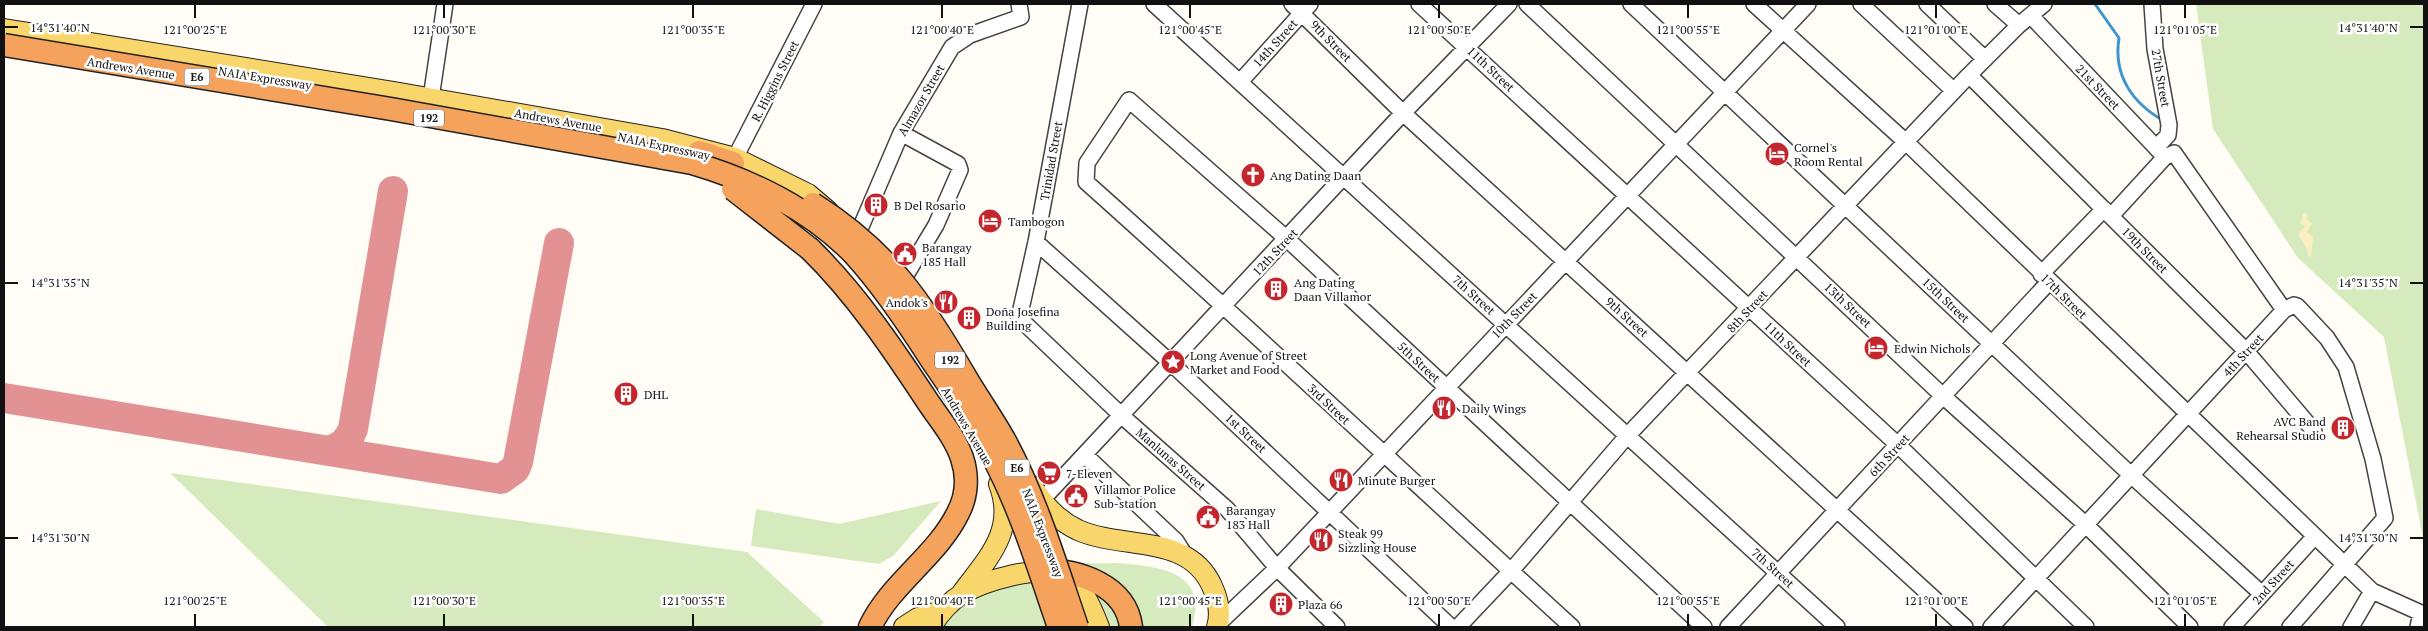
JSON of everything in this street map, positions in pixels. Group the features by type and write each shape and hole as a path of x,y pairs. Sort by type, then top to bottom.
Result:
{"highway":[{"name":"NAIA Expressway","path":"4,35 642,140 699,152 733,163 795,192 842,222 866,242 910,290 932,320 1006,444 1026,487 1077,627"},
{"name":"NAIA Expressway","path":"4,46 526,132 697,164 733,176 795,208 854,255 895,304 962,406 992,455 1010,494 1059,627"},
{"path":"697,164 766,212 810,249 837,275 905,367 954,441 962,459 966,487 957,515 885,604 870,627"},
{"path":"1042,570 1071,573 1109,589 1124,605 1131,627"}],"main road":[{"name":"Andrews Avenue","path":"4,29 431,98 590,135 699,169 730,180 792,211 836,244 878,289 932,365 975,438 1002,492 1005,508 1002,533 990,556 962,594"},
{"name":"Andrews Avenue","path":"4,46 302,98 590,135 694,146 735,158 808,194 853,232 900,285 1041,501 1052,513 1066,524 1089,534 1120,542 1156,546 1186,557"},
{"path":"302,98 306,78"},
{"path":"836,244 853,232"},
{"name":"192","path":"1186,557 1200,568 1211,583 1218,602 1218,626"},
{"path":"1042,570 1061,575 1077,587 1090,604 1099,627"},
{"name":"192","path":"936,619 962,594 1002,580 1042,570"},
{"path":"904,627 918,618 936,619"}],"street":[{"path":"431,98 445,4"},
{"name":"R. Higgins Street","path":"735,158 814,4"},
{"name":"Almazor Street","path":"853,232 901,133 952,47 970,35 1021,17 1018,4"},
{"name":"Trinidad Street","path":"1019,318 1036,242 1080,4"},
{"name":"7th Street","path":"1154,4 1838,627"},
{"name":"11th Street","path":"1420,4 1898,445 2086,627"},
{"name":"12th Street","path":"1041,501 1225,306 1402,113 1509,4"},
{"name":"13th Street","path":"1527,4 1943,396 2085,524 2190,627"},
{"name":"15th Street","path":"1632,4 1724,93 2131,475 2262,594"},
{"name":"17th Street","path":"1754,4 1907,143 2372,591"},
{"name":"10th Street","path":"1218,626 1277,568 1808,4"},
{"path":"1861,4 1954,91"},
{"path":"1927,4 1985,59"},
{"name":"21st Street","path":"1995,4 2025,21 2166,153 2284,310"},
{"name":"8th Street","path":"1458,627 1511,571 1627,436 1907,143 1969,75 2044,4"},
{"name":"27th Street","path":"2152,4 2155,49 2169,125 2166,153"},
{"name":"14th Street","path":"1240,82 1302,7"},
{"name":"9th Street","path":"1302,7 1402,113 1964,627"},
{"name":"19th Street","path":"1969,75 2246,351 2314,431"},
{"name":"5th Street","path":"1086,182 1087,163 1129,100 1287,239 1704,627"},
{"path":"900,285 936,226 960,170 958,164 901,133"},
{"name":"6th Street","path":"1728,627 1992,343 2045,278 2166,153"},
{"name":"3rd Street","path":"1086,182 1225,306 1572,627"},
{"name":"1st Street","path":"1036,242 1171,363 1451,627"},
{"path":"2284,310 2294,305 2298,306 2338,352 2346,367 2372,459 2385,518 2290,627"},
{"name":"4th Street","path":"1991,627 2284,310"},
{"name":"Manlunas Street","path":"1019,318 1122,416 1227,509 1277,568 1337,627"},
{"path":"1085,455 1176,541 1186,557"},
{"name":"2nd Street","path":"2232,627 2315,536"},
{"path":"2351,627 2372,591 2421,613 2418,627"}],"green space":[{"path":"2196,4 2424,4 2424,543 2384,337 2298,258 2213,129"},
{"path":"170,473 747,552 824,622 819,627 328,627"},
{"path":"941,501 893,556 879,564 751,546 756,509 839,524"},
{"path":"1115,563 1162,569 1175,574 1186,582 1193,593 1196,608 1192,627 938,627 951,615 982,595 1016,580 1068,565"}],"sand":[{"path":"2306,213 2308,215 2306,218 2312,224 2307,232 2313,237 2311,257 2308,256 2307,249 2298,234 2305,226 2300,223 2303,214"}],"waterway":[{"path":"2095,4 2119,38 2119,64 2127,87 2143,106 2164,121"}],"taxiway":[{"path":"328,451 344,443 353,429 393,191"},
{"path":"4,398 501,479 515,469 518,462 559,243"}],"place":[{"name":"Cornel's Room Rental","path":"1777,154"},
{"name":"Ang Dating Daan","path":"1253,175"},
{"name":"B Del Rosario","path":"876,205"},
{"name":"Tambogon","path":"990,221"},
{"name":"Barangay 185 Hall","path":"905,254"},
{"name":"Ang Dating Daan Villamor","path":"1276,289"},
{"name":"Andok's","path":"946,302"},
{"name":"Doña Josefina Building","path":"969,318"},
{"name":"Edwin Nichols","path":"1876,348"},
{"name":"Long Avenue of Street Market and Food","path":"1173,362"},
{"name":"DHL","path":"626,394"},
{"name":"Daily Wings","path":"1444,408"},
{"name":"AVC Band Rehearsal Studio","path":"2343,428"},
{"name":"7-Eleven","path":"1049,473"},
{"name":"Minute Burger","path":"1341,480"},
{"name":"Villamor Police Sub-station","path":"1076,496"},
{"name":"Barangay 183 Hall","path":"1208,517"},
{"name":"Steak 99 Sizzling House","path":"1321,540"},
{"name":"Plaza 66","path":"1281,604"}]}
